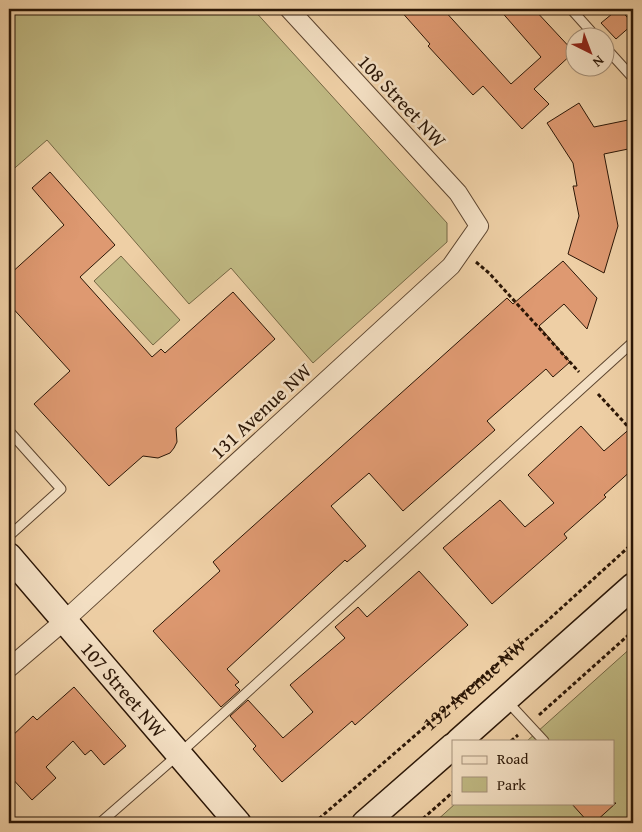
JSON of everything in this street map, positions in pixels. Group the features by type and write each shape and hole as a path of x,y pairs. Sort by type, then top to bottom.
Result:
{"street":[{"name":"108 Street NW","path":"289,9 458,193 479,226"},
{"name":"131 Avenue NW","path":"9,668 64,621 451,266 479,226"},
{"name":"107 Street NW","path":"9,556 238,823"},
{"name":"132 Avenue NW","path":"460,740 633,586"},
{"name":"132 Avenue NW","path":"366,823 452,747"}],"lane":[{"path":"571,9 588,28"},
{"path":"614,57 633,78"},
{"path":"100,823 179,754 633,342"},
{"path":"9,431 61,489 9,536"},
{"path":"506,700 543,740"}],"path":[{"path":"461,252 489,273 633,432"},
{"name":"132 Avenue NW","path":"314,823 538,628 633,542"},
{"path":"512,740 633,631"},
{"path":"418,823 452,793"}],"green space":[{"path":"9,9 253,9 447,223 447,242 313,363 231,268 189,304 47,140 9,173"},
{"path":"121,256 180,320 153,345 94,281"},
{"path":"633,646 633,823 434,823 455,804 614,804 614,740 528,740"}],"building":[{"path":"399,9 443,9 511,84 541,57 499,9 534,9 564,41 564,61 534,89 549,104 522,129 483,86 473,95 428,46 430,44"},
{"path":"620,9 633,24 616,39 614,37 614,28 606,28 601,23"},
{"path":"579,103 594,127 633,119 633,148 604,154 618,226 604,273 568,254 579,216 573,186 577,186 573,163 547,123"},
{"path":"50,172 115,245 80,277 152,357 161,349 165,353 233,292 275,339 176,428 177,442 170,453 158,458 143,456 109,486 34,404 70,371 9,304 9,275 64,225 32,188"},
{"path":"563,261 597,298 587,329 564,304 539,326 570,362 553,377 546,369 487,421 495,430 403,511 369,473 331,506 366,546 347,562 345,560 227,669 239,682 235,685 240,690 221,707 153,631 220,571 213,562 507,298 513,304"},
{"path":"581,426 604,451 633,426 633,469 604,495 606,497 564,534 567,538 492,604 443,548 500,500 525,527 554,503 528,475"},
{"path":"419,571 468,625 355,725 352,721 282,782 253,749 256,746 230,716 248,700 283,738 313,712 290,685 345,638 335,627 358,607 367,617"},
{"path":"74,687 126,746 104,765 91,750 85,755 73,741 46,767 56,778 32,800 9,775 9,739 33,716 37,720"},
{"path":"616,803 594,823 589,823 572,804"}]}
